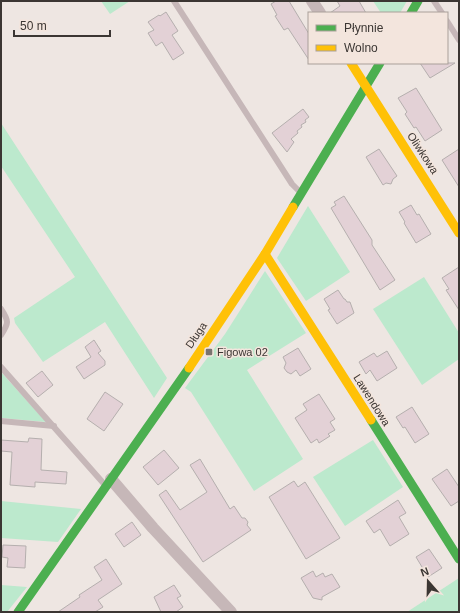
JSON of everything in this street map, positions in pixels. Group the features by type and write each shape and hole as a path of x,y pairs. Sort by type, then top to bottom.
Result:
{"street":[{"path":"312,1 319,12"},
{"path":"412,12 418,1"},
{"name":"Oliwkowa","path":"352,64 459,233"},
{"name":"Długa","path":"18,612 200,352 265,254 379,64"},
{"name":"Lawendowa","path":"265,254 459,559"},
{"path":"109,483 231,612"}],"lane":[{"path":"174,1 292,184 301,193"},
{"path":"434,1 441,12"},
{"path":"448,23 459,40"},
{"path":"1,309 8,322 1,335"},
{"path":"1,367 54,426 109,483"},
{"path":"1,421 54,426"}],"green space":[{"path":"101,1 130,1 110,14"},
{"path":"373,1 407,1 401,12 380,12"},
{"path":"1,123 167,378 154,398 105,322 43,362 15,323 14,318 75,277 1,166"},
{"path":"308,206 350,272 306,301 277,258"},
{"path":"265,271 306,333 247,370 303,459 254,491 191,392 185,388 225,334"},
{"path":"424,277 459,333 459,359 422,385 373,309"},
{"path":"1,372 46,422 1,418"},
{"path":"373,440 403,487 345,526 313,477"},
{"path":"1,501 81,509 58,542 1,538"},
{"path":"459,578 459,612 407,612"},
{"path":"1,585 27,587 7,612 1,612"}],"building":[{"path":"276,1 289,1 308,32 308,58 288,28 284,30 275,16 277,15 271,4"},
{"path":"337,1 359,1 365,12 331,12 340,6"},
{"path":"166,12 178,31 172,35 184,53 173,60 162,42 156,46 148,33 154,30 148,22"},
{"path":"455,63 430,78 421,64"},
{"path":"416,88 442,130 425,141 405,114 407,112 398,98"},
{"path":"303,109 309,117 305,120 306,122 301,125 302,127 297,131 298,133 291,139 294,142 287,152 272,133"},
{"path":"379,149 397,176 393,179 391,184 386,183 383,185 366,157"},
{"path":"459,149 459,187 442,160"},
{"path":"344,196 372,240 372,245 395,280 380,290 331,208 336,205 334,202"},
{"path":"411,205 417,215 419,214 431,234 416,243 399,212"},
{"path":"459,267 459,310 446,290 449,289 442,278"},
{"path":"338,290 347,302 350,302 354,313 337,324 328,310 330,309 324,299"},
{"path":"94,340 101,351 98,353 105,361 105,365 84,379 76,367 91,357 85,347"},
{"path":"298,348 311,369 300,376 296,370 291,374 287,372 284,368 286,363 283,357"},
{"path":"387,351 397,368 377,381 370,370 366,374 359,362 374,353 377,357"},
{"path":"42,371 53,385 38,397 26,383"},
{"path":"105,392 123,404 104,431 87,419"},
{"path":"319,394 335,419 330,422 335,430 328,434 330,436 319,443 317,439 311,443 295,418 307,410 303,404"},
{"path":"412,407 429,434 415,443 405,427 403,428 396,417"},
{"path":"29,438 42,439 41,470 67,472 66,484 35,482 35,487 10,485 12,452 1,451 1,440 28,442"},
{"path":"164,450 179,468 158,485 143,467"},
{"path":"200,459 230,509 234,506 242,518 245,518 248,522 247,525 251,530 203,562 159,495 166,490 180,510 207,492 190,465"},
{"path":"447,469 459,487 459,501 451,506 432,479"},
{"path":"294,481 298,487 305,482 340,538 306,559 269,497"},
{"path":"398,500 406,513 399,517 409,534 390,546 380,529 374,533 366,521"},
{"path":"132,522 141,535 124,547 115,534"},
{"path":"3,545 26,546 25,568 7,567 8,558 2,557"},
{"path":"429,549 442,568 428,577 416,557"},
{"path":"106,559 122,584 98,600 103,607 95,612 58,612 80,597 79,595 102,580 94,567"},
{"path":"313,571 316,577 323,573 325,577 332,574 340,587 322,597 322,600 313,598 301,578"},
{"path":"174,585 181,596 177,598 183,607 176,612 161,612 154,597"}],"traffic: fast":[{"path":"412,12 418,1"},
{"path":"293,207 379,64"},
{"path":"18,612 189,368"},
{"path":"371,420 459,559"}],"traffic: slow":[{"path":"352,64 459,233"},
{"path":"189,368 265,254 293,207"},
{"path":"265,254 371,420"}],"place":[{"name":"Figowa 02","path":"209,352"}]}
